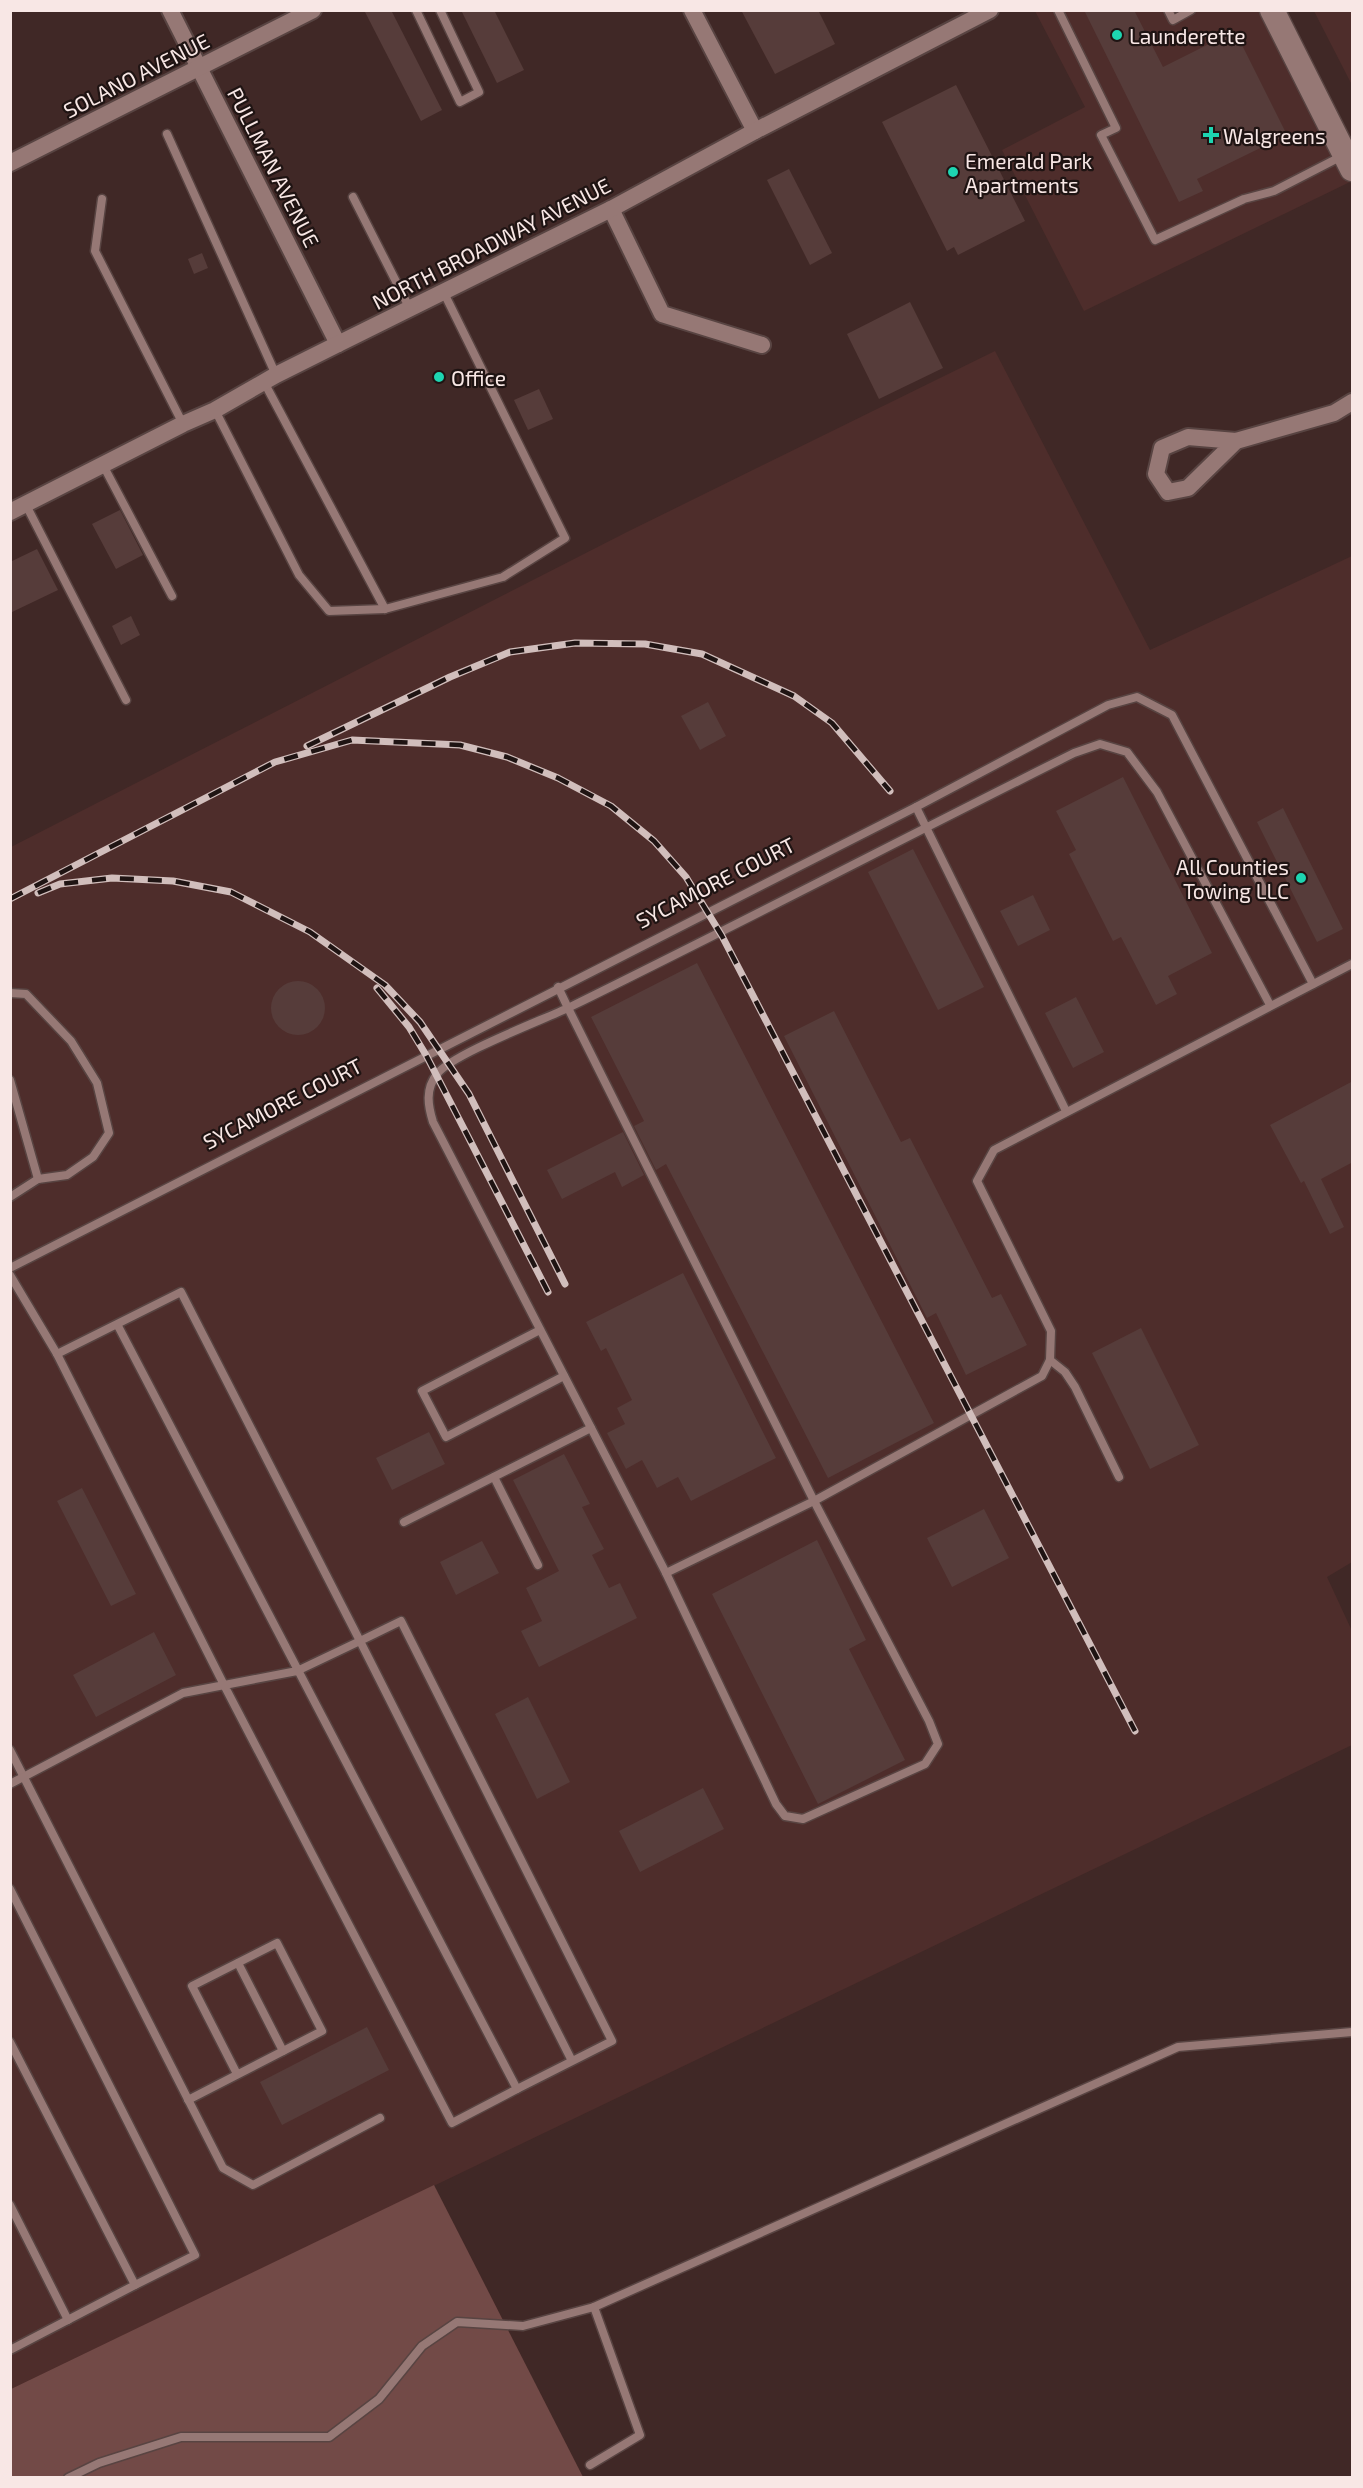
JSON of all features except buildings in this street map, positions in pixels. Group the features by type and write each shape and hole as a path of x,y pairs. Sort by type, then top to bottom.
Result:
{"main road":[{"path":"1272,10 1351,155"}],"street":[{"name":"PULLMAN AVENUE","path":"170,10 338,344"},
{"name":"SOLANO AVENUE","path":"10,163 313,10"},
{"path":"692,10 755,131"},
{"name":"NORTH BROADWAY AVENUE","path":"18,508 215,410 338,344 610,209 755,131 990,10"},
{"path":"610,209 662,314 762,345"},
{"path":"1236,441 1188,488 1168,492 1156,474 1162,448 1188,437 1236,441 1334,413 1353,402"}],"lane":[{"path":"416,10 460,102 479,92 440,10"},
{"path":"1058,10 1116,128 1101,135 1155,240 1244,199 1274,191 1351,155"},
{"path":"1168,10 1173,20 1191,10"},
{"path":"167,134 270,379 385,609"},
{"path":"352,197 410,310"},
{"path":"102,199 95,251 183,424"},
{"path":"215,410 299,575 329,612 385,609 503,577 565,538 444,293"},
{"path":"103,465 172,596"},
{"path":"18,508 126,700"},
{"name":"SYCAMORE COURT","path":"10,1268 915,807 1108,705 1137,697 1172,715 1313,984"},
{"path":"558,987 568,1008 814,1501 929,1721 938,1744 925,1764 803,1819 785,1816 776,1804 666,1573 433,1122 427,1104 430,1088 437,1074 450,1064 568,1008 1074,753 1100,744 1127,752 1156,792 1270,1005"},
{"path":"915,807 1066,1111"},
{"path":"666,1573 814,1501 1042,1376 1050,1360 1051,1331 977,1181 994,1150 1353,964"},
{"path":"10,993 26,994 71,1041 97,1083 109,1133 93,1157 67,1176 38,1179 10,1197"},
{"path":"10,1080 38,1179"},
{"path":"10,1275 57,1354 225,1685 452,2123 612,2041 401,1621 297,1671 225,1685 183,1693 10,1784"},
{"path":"57,1354 181,1292 572,2061"},
{"path":"117,1324 517,2089"},
{"path":"540,1330 422,1391 446,1437 564,1376"},
{"path":"1050,1360 1065,1372 1075,1387 1119,1477"},
{"path":"404,1522 591,1428"},
{"path":"494,1477 538,1565"},
{"path":"10,1750 223,2168 254,2185 380,2118"},
{"path":"10,1889 195,2255 10,2350"},
{"path":"188,2100 322,2031 277,1943 192,1986 237,2074"},
{"path":"238,1963 283,2051"},
{"path":"68,2478 99,2463 181,2437 329,2437 379,2399 422,2346 457,2322 523,2326 594,2307 1178,2047 1353,2032"},
{"path":"10,2042 135,2285"},
{"path":"10,2205 68,2320"},
{"path":"590,2465 640,2435 594,2307"}],"shaded area":[{"path":"1035,11 1272,11 1352,169 1352,181 1084,311 1002,150 1085,107"},
{"path":"1314,11 1352,11 1352,85"},
{"path":"995,351 1150,650 1352,556 1352,1562 1327,1577 1352,1631 1352,1745 11,2389 11,847 627,532"},
{"path":"434,2185 583,2477 11,2478 11,2389"}],"railway":[{"path":"307,746 450,677 510,652 575,643 645,644 702,654 794,696 832,723 890,791"},
{"path":"10,899 275,762 352,740 460,745 507,757 558,778 611,806 654,841 686,877 722,936 1135,1731"},
{"path":"38,893 60,884 112,878 173,881 231,892 310,932 385,985 420,1022 469,1094 565,1284"},
{"path":"377,988 409,1027 426,1055 548,1292"}],"place":[{"name":"Launderette","path":"1117,35"},
{"name":"Walgreens","path":"1211,135"},
{"name":"Emerald Park Apartments","path":"953,172"},
{"name":"Office","path":"439,377"},
{"name":"All Counties Towing LLC","path":"1301,878"}]}
